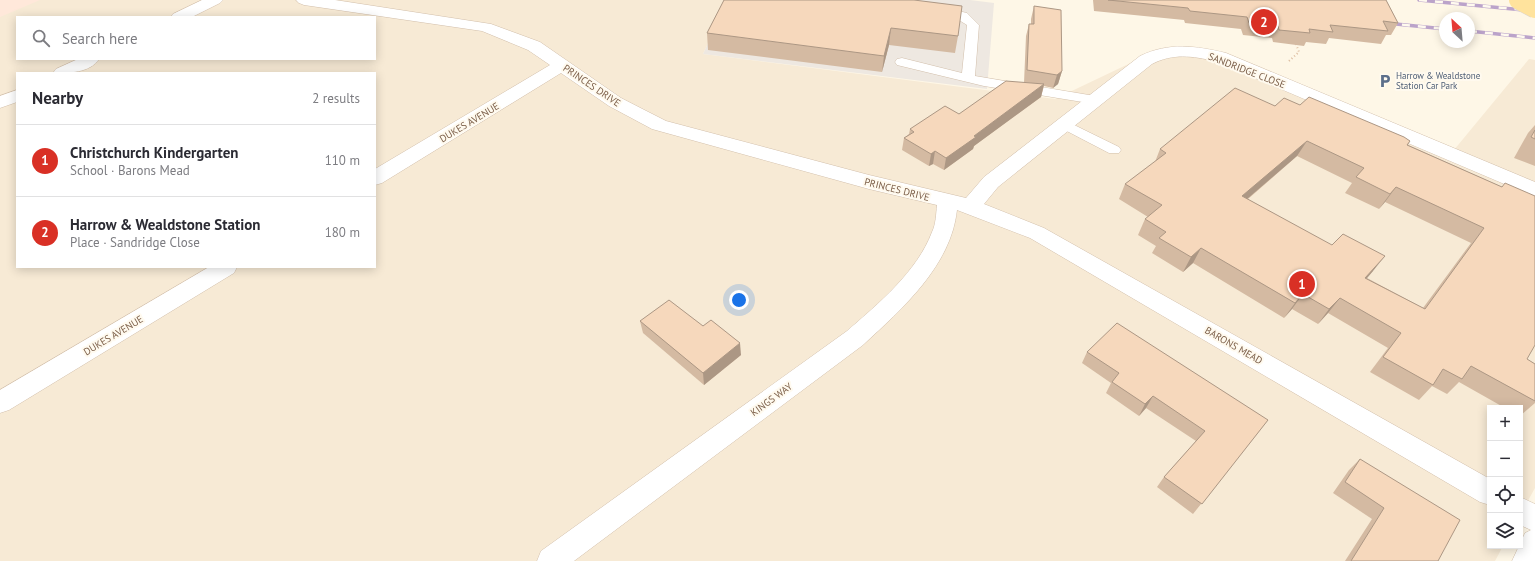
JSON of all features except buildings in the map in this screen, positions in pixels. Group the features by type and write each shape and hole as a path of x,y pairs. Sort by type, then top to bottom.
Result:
{"main road":[{"path":"1518,0 1535,9"}],"street":[{"path":"181,16 215,0"},
{"name":"PRINCES DRIVE","path":"304,0 485,27 534,46 614,102 659,124 869,182 973,207"},
{"name":"SANDRIDGE CLOSE","path":"973,207 977,197 991,182 1156,54 1166,51 1197,52 1220,58 1535,190"},
{"path":"64,72 89,60"},
{"name":"DUKES AVENUE","path":"376,177 562,65"},
{"path":"0,103 16,95"},
{"name":"KINGS WAY","path":"551,561 855,338 886,310 933,254 944,230 948,201"},
{"name":"BARONS MEAD","path":"973,207 1037,233 1487,491"},
{"name":"DUKES AVENUE","path":"0,403 224,268"},
{"path":"1523,512 1535,519"},
{"path":"1526,561 1535,542"}],"lane":[{"path":"928,10 959,14 970,20 973,25 968,76"},
{"path":"902,62 968,76 984,82 1095,100"},
{"path":"1064,124 1114,150"}],"shaded area":[{"path":"0,0 40,0 0,17"},
{"path":"29,0 728,0 703,54 1055,99 1141,58 1204,56 1449,156 1529,59 1535,60 1535,488 1523,510 1523,405 1487,405 1487,549 1501,549 1495,561 0,561 0,11"},
{"path":"728,0 970,0 994,3 987,89 703,54"}],"railway":[{"path":"1419,0 1535,11"},
{"path":"1386,23 1439,28"},
{"path":"1475,32 1535,38"}],"place":[{"name":"Harrow & Wealdstone Station","path":"1264,22"},
{"name":"Harrow & Wealdstone Station Car Park","path":"1385,81"},
{"name":"Christchurch Kindergarten","path":"1302,284"}]}
